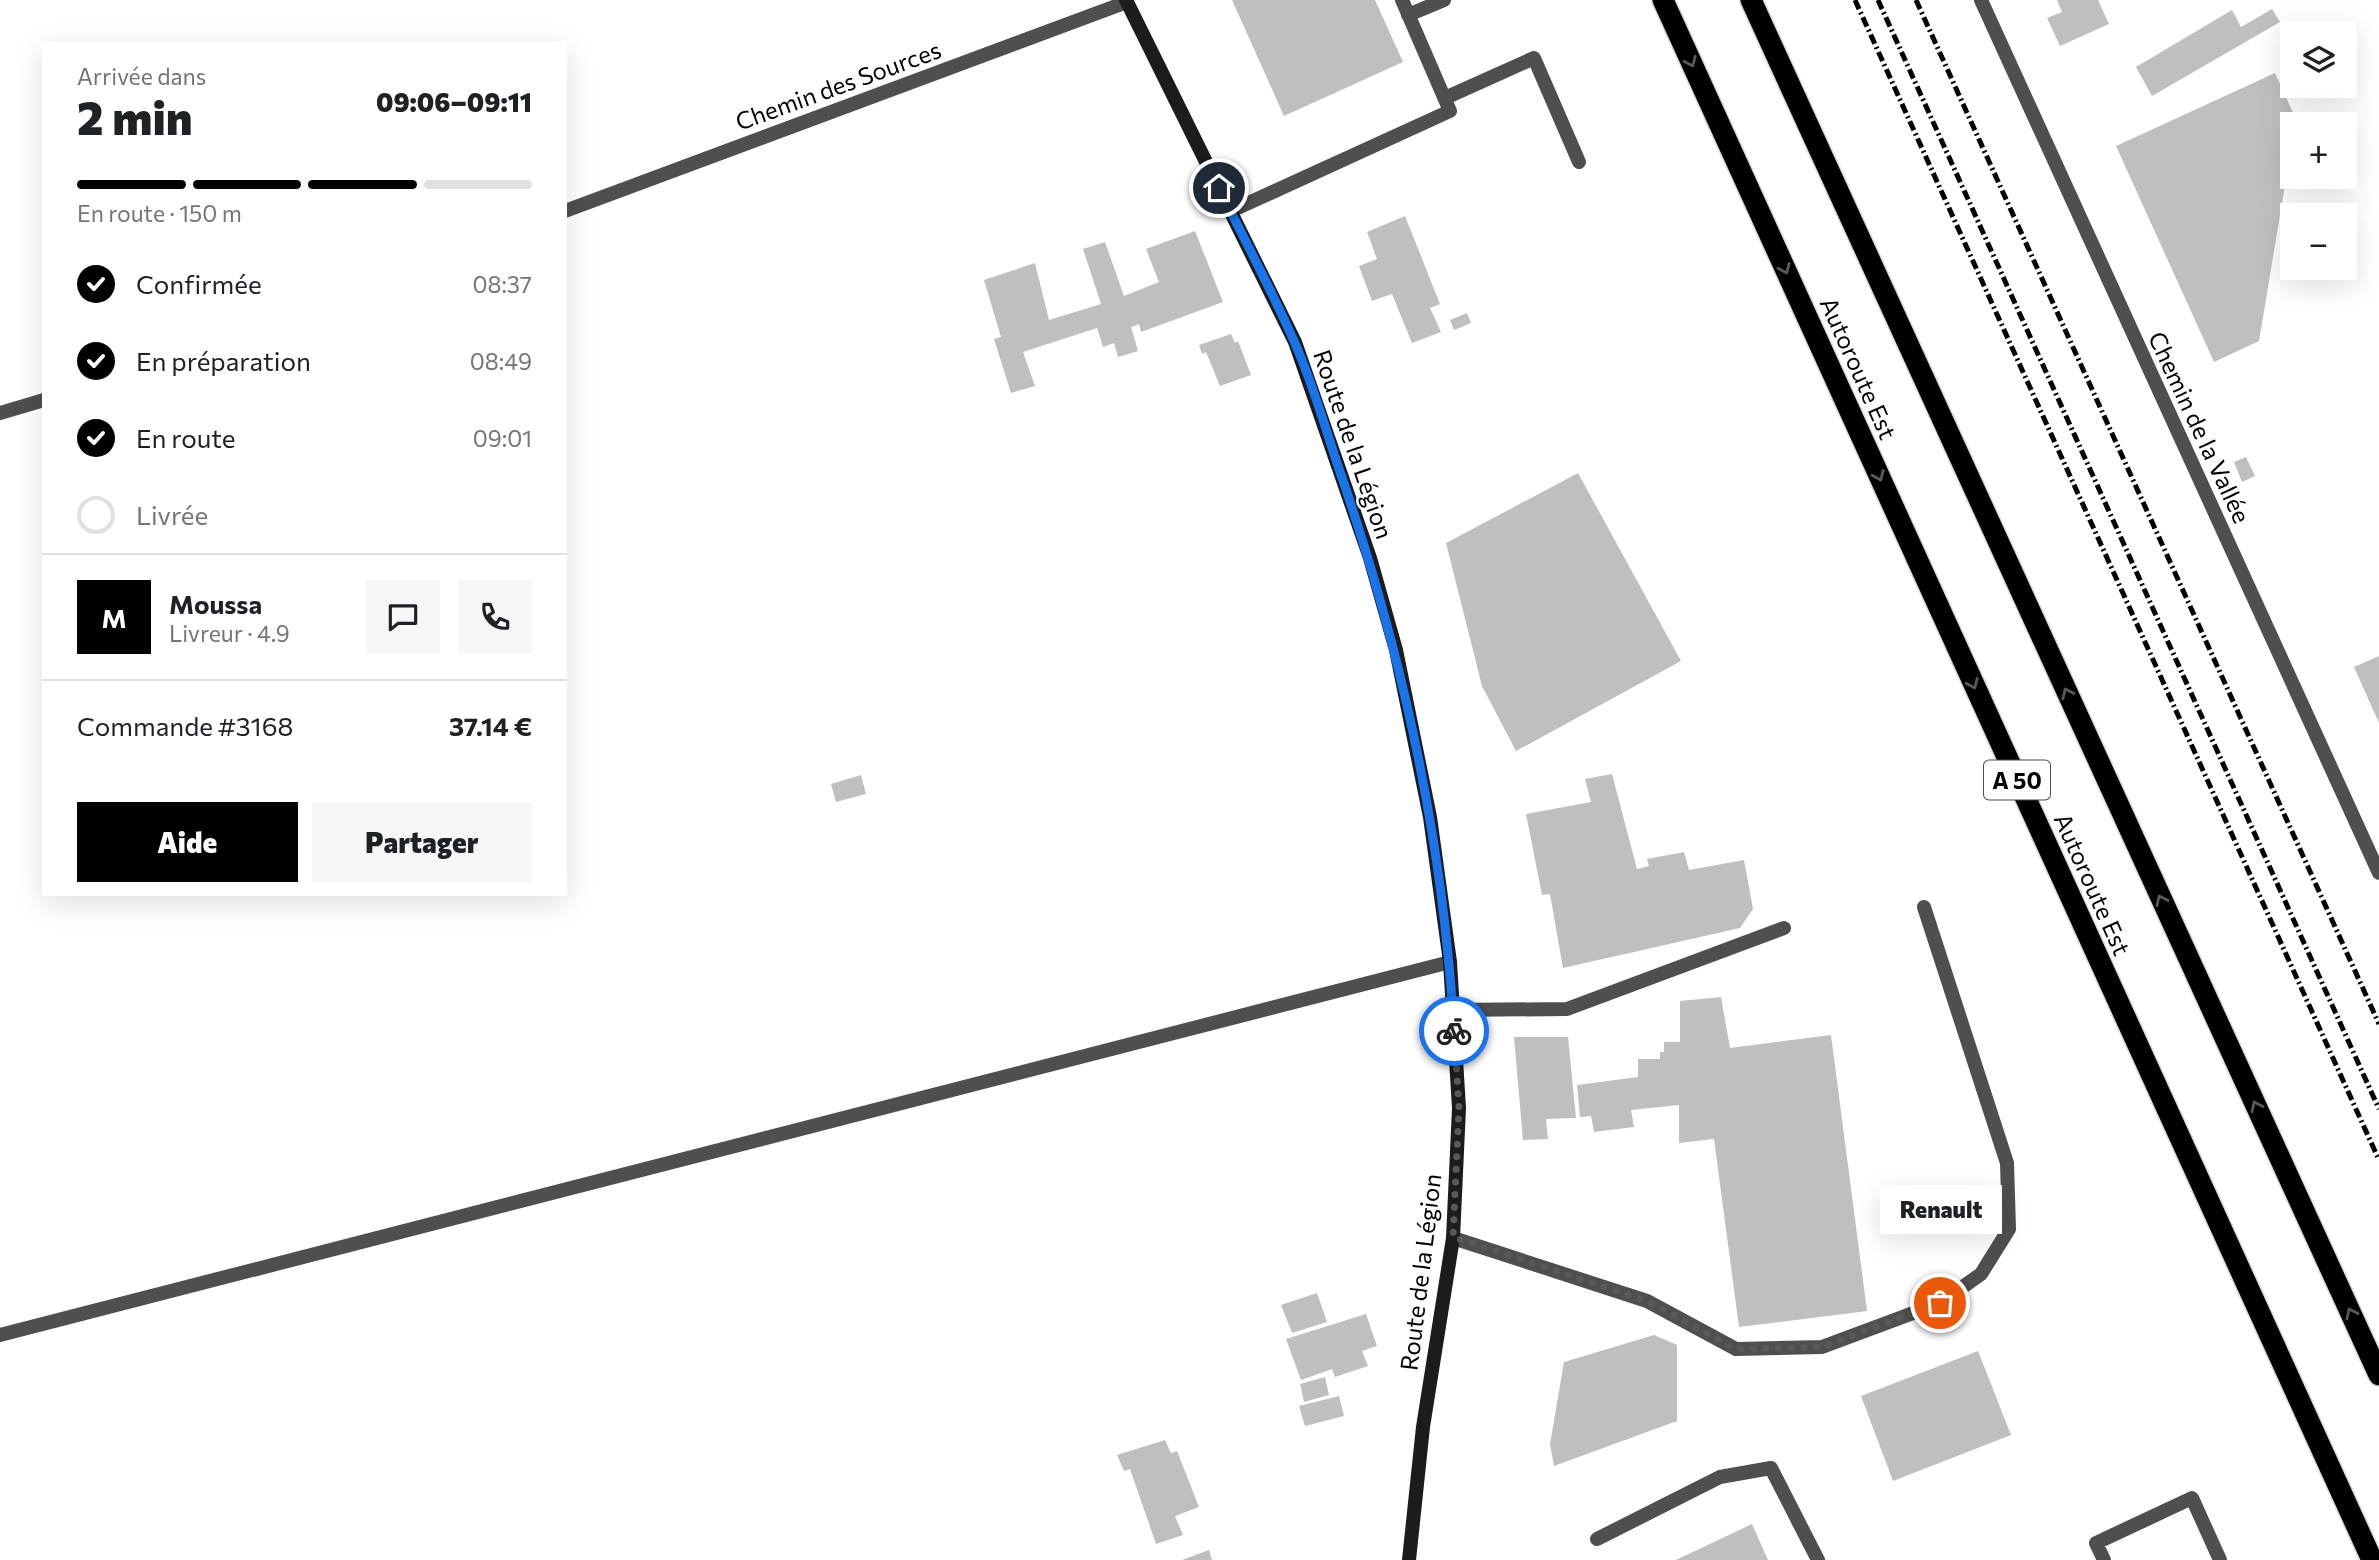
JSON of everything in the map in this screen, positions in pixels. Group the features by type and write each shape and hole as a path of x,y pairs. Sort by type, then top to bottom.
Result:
{"highway":[{"name":"Autoroute Est","path":"1663,0 2372,1560"},
{"path":"1751,0 2379,1376"}],"main road":[{"name":"Route de la Légion","path":"1126,1 1295,342 1370,558 1396,650 1430,817 1450,962 1459,1108 1453,1237 1423,1427 1409,1560"}],"street":[{"path":"1231,211 1450,111 1402,0"},
{"path":"1408,15 1444,0"},
{"name":"Chemin de la Vallée","path":"1981,0 2379,873"},
{"name":"Chemin des Sources","path":"567,210 1126,1"},
{"path":"1445,97 1534,58 1579,162"},
{"path":"0,413 42,401"},
{"path":"1453,1237 1647,1301 1736,1349 1822,1347 1940,1303 1981,1274 2009,1229 2007,1163 1924,907"},
{"path":"1453,1010 1567,1009 1784,928"},
{"path":"0,1335 1450,962"},
{"path":"1597,1539 1720,1477 1771,1468 1818,1560"},
{"path":"2104,1560 2096,1543 2192,1498 2220,1560"}],"building":[{"path":"1232,0 1375,0 1403,62 1284,116"},
{"path":"2057,0 2098,0 2109,24 2060,46 2047,18 2062,12"},
{"path":"2272,9 2280,22 2152,96 2136,67 2232,10 2241,27"},
{"path":"2275,73 2280,84 2280,98 2286,98 2293,112 2280,112 2280,189 2284,189 2259,341 2214,362 2116,146"},
{"path":"1405,216 1440,304 1430,308 1441,332 1412,343 1392,294 1372,301 1359,266 1377,259 1367,232"},
{"path":"1195,231 1223,302 1141,332 1139,324 1131,327 1138,351 1118,357 1114,343 1103,347 1097,328 1023,352 1035,386 1011,393 994,339 1001,337 984,280 1035,263 1049,320 1101,304 1083,249 1105,242 1124,296 1159,282 1146,249"},
{"path":"1467,313 1471,323 1454,330 1450,320"},
{"path":"1231,334 1235,343 1238,341 1251,375 1220,386 1206,352 1202,354 1199,345"},
{"path":"2246,457 2255,476 2242,482 2234,462"},
{"path":"1578,473 1681,661 1516,751 1482,686 1446,543"},
{"path":"2379,656 2379,723 2354,667"},
{"path":"1612,774 1637,869 1649,866 1647,859 1684,852 1689,870 1744,860 1753,909 1740,928 1563,968 1550,894 1542,895 1526,814 1591,802 1585,779"},
{"path":"861,775 866,794 836,802 831,784"},
{"path":"1721,997 1730,1048 1831,1035 1867,1311 1739,1327 1714,1139 1679,1143 1679,1105 1631,1110 1634,1127 1594,1132 1591,1116 1580,1117 1577,1085 1638,1077 1638,1059 1660,1059 1660,1052 1664,1052 1664,1042 1680,1042 1680,1001"},
{"path":"1514,1037 1568,1037 1576,1118 1546,1119 1548,1139 1523,1140"},
{"path":"1317,1293 1327,1322 1292,1333 1281,1305"},
{"path":"1366,1314 1377,1346 1362,1351 1368,1366 1335,1377 1332,1369 1301,1380 1286,1339"},
{"path":"1654,1335 1677,1345 1677,1421 1554,1466 1550,1444 1564,1362"},
{"path":"1978,1351 2011,1435 1893,1481 1861,1396"},
{"path":"1325,1377 1329,1395 1304,1402 1300,1384"},
{"path":"1339,1396 1344,1416 1305,1426 1299,1406"},
{"path":"1165,1440 1171,1453 1177,1451 1199,1507 1175,1516 1183,1535 1156,1544 1130,1469 1124,1471 1117,1455"},
{"path":"1752,1524 1768,1560 1676,1560"},
{"path":"1209,1550 1212,1560 1182,1560"}],"railway":[{"path":"1855,0 2379,1160"},
{"path":"1878,0 2379,1109"},
{"path":"1916,0 2379,1024"}],"way so far":[{"path":"1454,1031 1459,1108 1453,1237 1647,1301 1736,1349 1822,1347 1940,1303"}],"place":[{"name":"Renault","path":"1940,1303"}],"route":[{"path":"1219,188 1295,342 1370,558 1390,627 1430,817 1450,962 1454,1031"}]}
